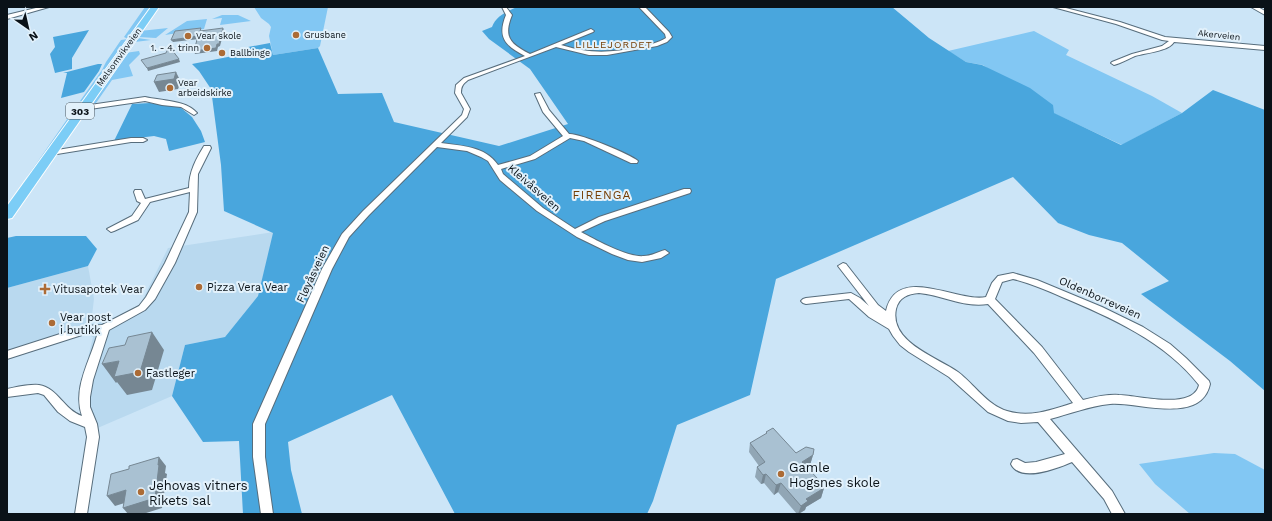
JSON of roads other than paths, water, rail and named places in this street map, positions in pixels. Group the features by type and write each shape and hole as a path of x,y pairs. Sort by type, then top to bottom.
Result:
{"main road":[{"name":"Melsomvikveien","path":"7,215 154,7"}],"street":[{"path":"7,17 46,7"},
{"path":"555,45 580,53 600,55 614,54 648,46 668,39 667,33 642,7"},
{"name":"Akerveien","path":"1056,7 1118,23 1153,36 1172,40 1265,48"},
{"path":"1254,7 1265,13"},
{"path":"504,8 509,15 504,27 507,40 514,48 530,56 591,31"},
{"path":"1114,63 1134,55 1164,47 1171,43 1172,40"},
{"name":"Fløyåsveien","path":"267,514 258,445 257,433 259,424 337,249 354,225 461,122 467,113 465,104 458,94 458,87 461,84 470,77 530,56"},
{"path":"538,94 539,101 546,112 562,129 567,137"},
{"name":"Melsomvikveien","path":"82,108 145,99 162,103 182,105 194,113"},
{"path":"496,168 530,159 567,137 573,136 634,161"},
{"path":"51,153 131,140 143,140"},
{"name":"Kleivåsveien","path":"436,145 478,152 488,157 504,179 548,216 604,247 635,259 652,257 665,253"},
{"path":"7,355 85,330 104,328 142,308 159,285 193,212 195,200 193,182 194,174 207,148"},
{"path":"138,192 141,201 147,201 194,189"},
{"path":"575,232 602,219 687,191"},
{"path":"111,229 135,218 147,201"},
{"name":"Oldenborreveien","path":"843,266 876,307 891,322 899,338 911,349 955,375 990,408 998,412 1017,418 1041,417 1080,405 1111,399 1169,406 1190,400 1202,392 1205,384 1195,372 1176,355 1145,332 1116,316 1042,285 1014,276 1002,278 996,282 990,300"},
{"path":"891,322 892,307 897,297 909,291 925,290 974,302 990,300 1036,347 1067,385 1080,405"},
{"name":"Oldenborreveien","path":"806,302 851,296 872,315 891,322"},
{"path":"81,514 93,437 91,424 85,410 84,398 104,328"},
{"path":"7,393 38,389 48,392 62,409 74,418 91,424"},
{"path":"1041,417 1108,495 1119,514"},
{"path":"1017,464 1025,468 1031,468 1062,461 1073,455"}],"place":[{"name":"Grusbane","path":"296,35"},
{"name":"Vear skole","path":"188,36"},
{"name":"1. - 4. trinn","path":"207,48"},
{"name":"Ballbinge","path":"222,53"},
{"name":"Vear arbeidskirke","path":"170,88"},
{"name":"Pizza Vera Vear","path":"199,287"},
{"name":"Vitusapotek Vear","path":"45,289"},
{"name":"Vear post i butikk","path":"52,323"},
{"name":"Fastleger","path":"138,373"},
{"name":"Gamle Hogsnes skole","path":"781,474"},
{"name":"Jehovas vitners Rikets sal","path":"141,492"}],"district":[{"name":"LILLEJORDET","path":"614,44"},
{"name":"FIRENGA","path":"602,195"}]}
